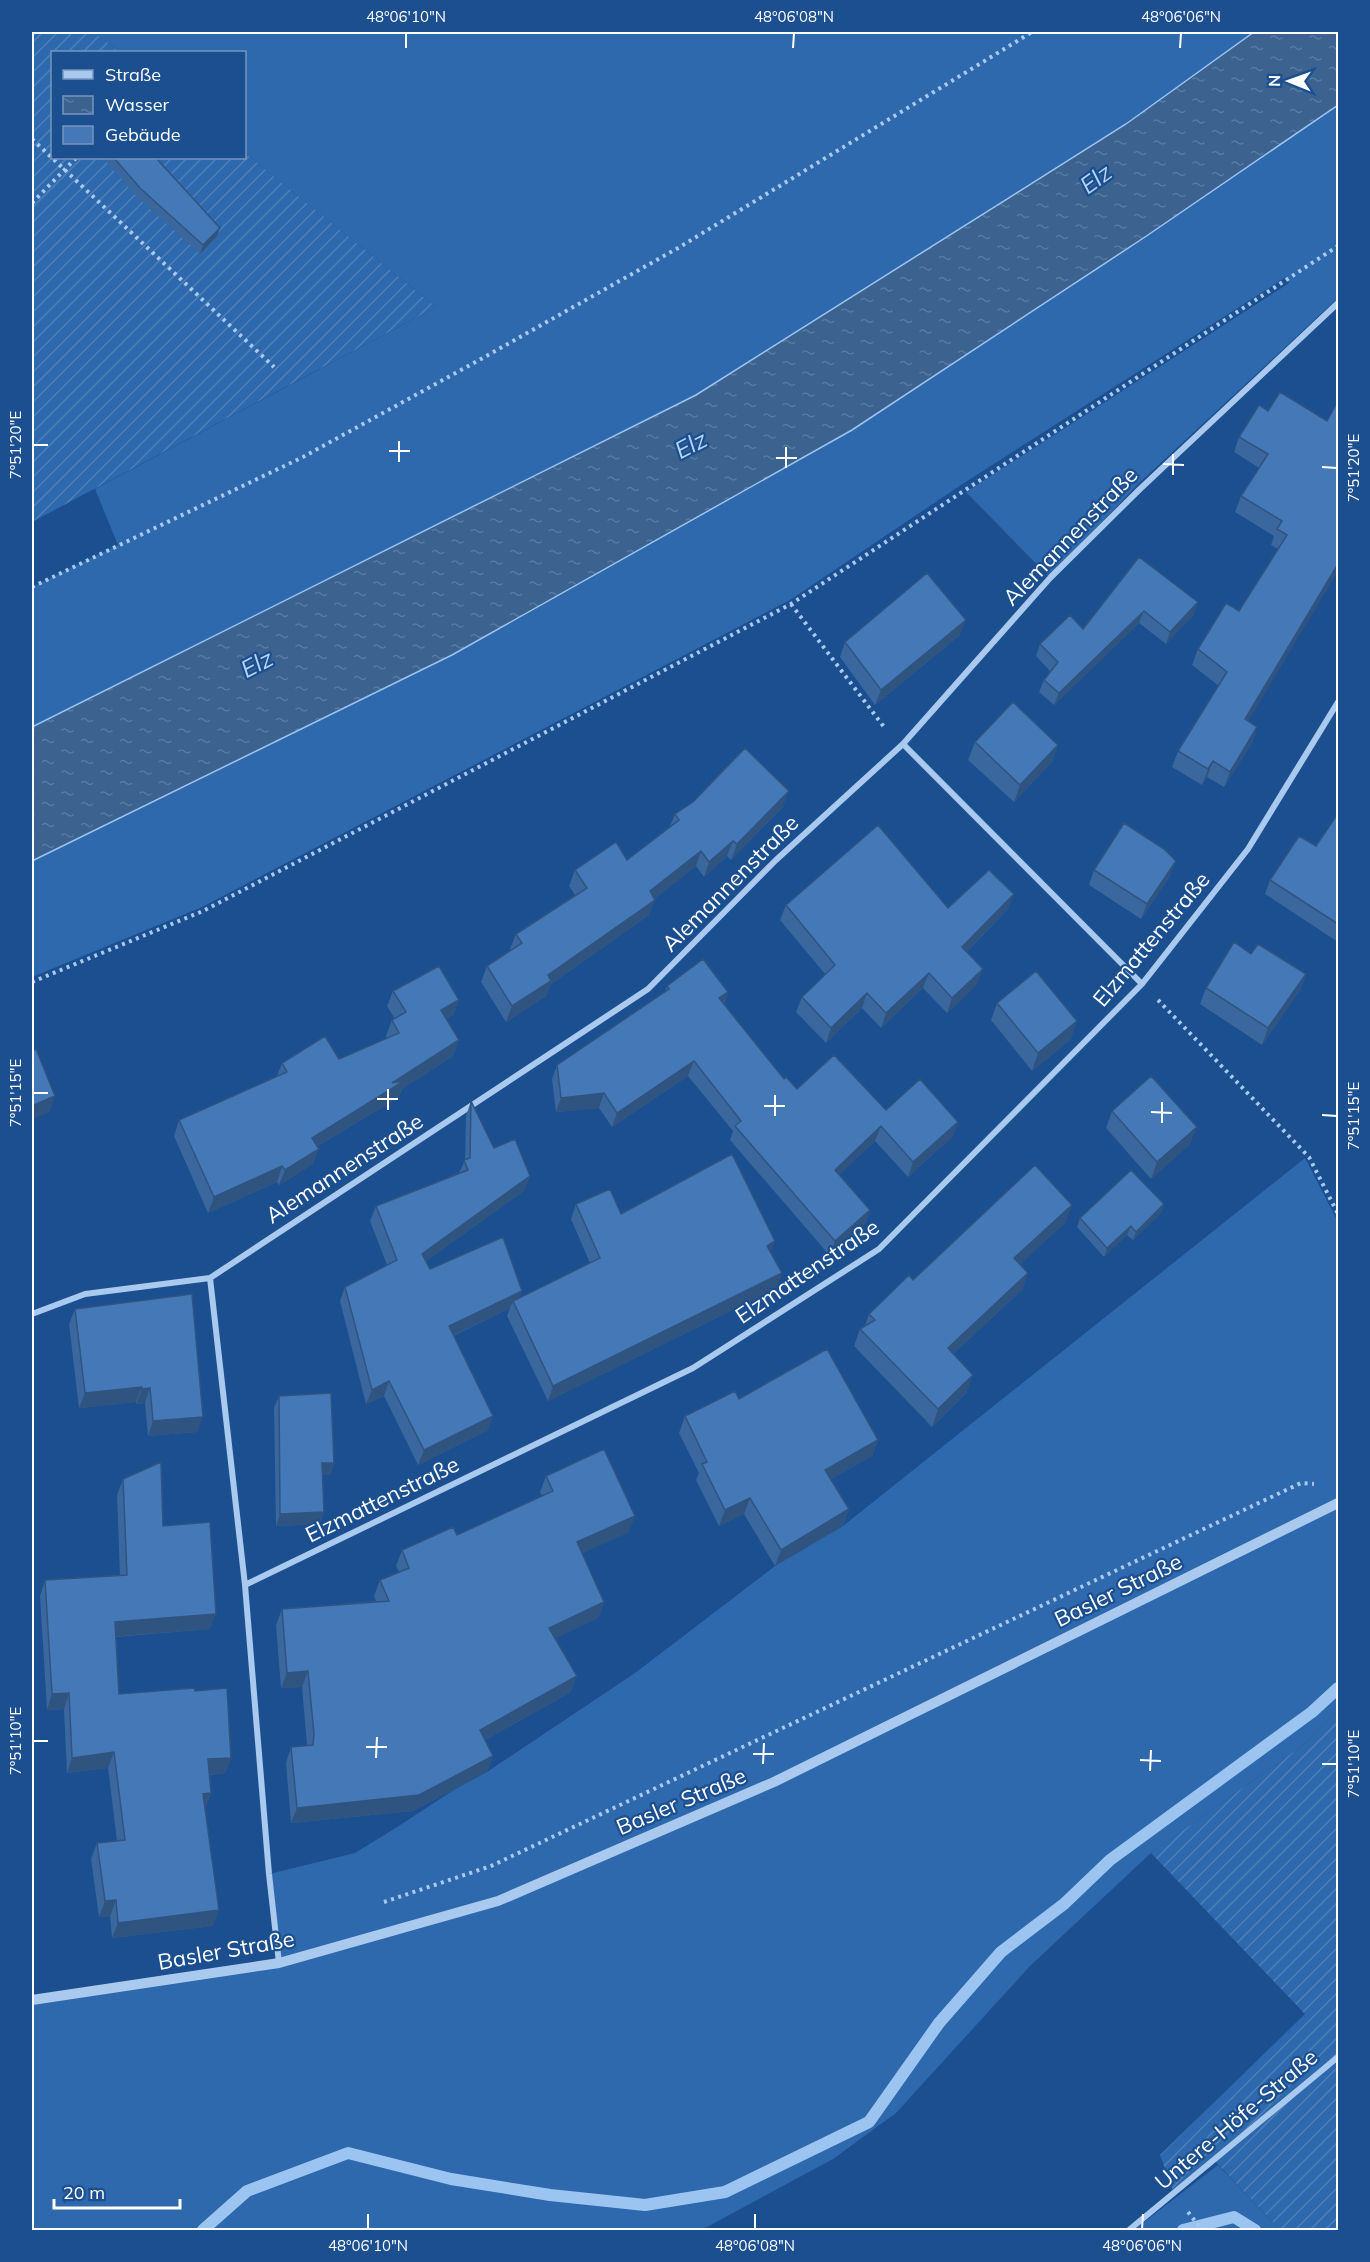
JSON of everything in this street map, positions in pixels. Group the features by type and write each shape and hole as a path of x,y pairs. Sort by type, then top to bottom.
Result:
{"street":[{"name":"Alemannenstraße","path":"32,1314 85,1294 210,1278 648,989 776,860 901,746 1050,578 1140,489 1338,303"},
{"name":"Elzmattenstraße","path":"245,1585 693,1368 879,1249 1142,984 1248,849 1338,702"},
{"path":"901,746 1142,984"},
{"path":"210,1278 245,1585 269,1874 279,1963"},
{"name":"Basler Straße","path":"32,2000 279,1963 498,1901 774,1782 1338,1503"},
{"name":"Untere-Höfe-Straße","path":"1129,2230 1338,2057"}],"path":[{"path":"32,587 303,457 429,388 678,248 1032,32"},
{"path":"32,139 51,159"},
{"path":"51,159 274,367"},
{"path":"32,203 75,159"},
{"path":"32,982 203,911 791,604 1338,246"},
{"path":"791,604 901,746"},
{"path":"1142,984 1308,1157 1338,1212"},
{"path":"378,1904 491,1866 1301,1483 1320,1484"}],"shaded area":[{"path":"32,32 94,32 119,51 51,51 51,159 246,159 246,154 436,307 32,522"},
{"path":"94,32 1254,32 1126,124 696,395 32,727 32,587 118,545 95,489 436,307 246,154 246,51 119,51"},
{"path":"1338,105 1338,298 1137,485 1050,578 966,492 1289,283 1286,277 961,485 790,600 202,907 32,977 32,861 452,655 852,430 1145,237"},
{"path":"1305,1158 1336,1218 1338,1216 1338,1711 1306,1743 1151,1853 1030,1966 896,2113 833,2159 707,2227 697,2230 32,2230 32,2000 279,1963 269,1874 355,1853 452,1791 487,1772 635,1673 775,1566 843,1526"},
{"path":"1338,1711 1338,2230 1280,2230 1212,2158 1173,2191 1160,2155 1305,2014 1151,1853 1306,1743"},
{"path":"1218,2165 1280,2230 1134,2230"}],"water":[{"name":"Elz","path":"1254,32 1338,32 1338,105 1145,237 852,430 452,655 32,861 32,727 696,395 1126,124"}],"building":[{"path":"115,159 157,159 220,228 203,245 140,188"},
{"path":"1280,392 1327,421 1338,401 1338,564 1245,719 1257,727 1230,772 1213,761 1208,769 1178,751 1227,672 1198,649 1226,603 1239,611 1287,535 1277,529 1282,521 1241,496 1268,454 1239,437 1259,405 1268,411"},
{"path":"1139,557 1198,602 1170,632 1144,611 1059,693 1044,680 1058,662 1040,644 1070,615 1083,629"},
{"path":"927,573 966,620 881,690 845,642"},
{"path":"1013,702 1058,745 1020,785 975,742"},
{"path":"745,748 789,791 737,844 733,841 709,862 701,851 650,891 655,900 548,975 551,981 512,1006 487,966 522,943 516,934 587,888 575,870 616,842 627,860 679,820 675,814 693,802"},
{"path":"1337,815 1338,924 1270,880 1299,836 1316,846"},
{"path":"1124,823 1164,849 1176,861 1147,904 1094,870"},
{"path":"878,825 948,908 989,870 1014,894 962,947 983,969 952,998 929,973 886,1013 867,993 831,1028 802,997 835,965 786,905"},
{"path":"1234,942 1251,954 1258,944 1306,974 1268,1028 1206,988"},
{"path":"703,959 728,992 719,998 784,1079 786,1077 797,1089 834,1055 886,1110 920,1079 958,1122 913,1162 881,1126 835,1170 870,1210 835,1241 735,1126 741,1121 694,1061 617,1113 604,1093 561,1098 557,1065 669,989 667,986"},
{"path":"439,966 459,1000 441,1010 459,1040 392,1083 404,1081 312,1138 319,1149 285,1170 282,1166 214,1197 179,1120 287,1072 282,1063 325,1036 339,1059 399,1033 392,1020 406,1012 393,991"},
{"path":"1036,971 1077,1021 1038,1053 997,1003"},
{"path":"36,1049 55,1096 32,1106 32,1051"},
{"path":"1151,1076 1197,1127 1157,1162 1112,1111"},
{"path":"471,1101 494,1148 515,1139 530,1176 422,1254 430,1269 503,1237 522,1291 449,1326 493,1416 424,1450 389,1381 372,1390 345,1287 397,1260 376,1206 468,1170 464,1160 470,1158"},
{"path":"732,1154 775,1241 767,1246 782,1273 553,1386 513,1301 600,1258 576,1204 610,1189 621,1214"},
{"path":"1035,1165 1072,1205 1014,1258 1028,1273 948,1348 973,1375 938,1409 860,1329 875,1320 869,1314 909,1275 913,1280"},
{"path":"1131,1170 1164,1204 1136,1232 1131,1226 1107,1248 1080,1218"},
{"path":"192,1294 203,1417 153,1421 150,1388 85,1393 75,1309"},
{"path":"827,1349 878,1440 825,1470 849,1509 781,1550 750,1498 725,1510 702,1464 707,1462 685,1416 735,1391 739,1399"},
{"path":"331,1393 334,1463 322,1463 324,1512 280,1514 279,1396"},
{"path":"604,1449 635,1516 577,1542 604,1602 549,1628 577,1676 480,1730 493,1756 419,1795 297,1808 291,1747 313,1745 314,1734 308,1671 287,1673 282,1609 389,1601 380,1580 409,1568 402,1550 453,1527 457,1535 553,1491 546,1476"},
{"path":"161,1462 163,1526 210,1522 216,1614 115,1622 119,1694 194,1688 195,1691 227,1688 231,1758 208,1759 211,1793 203,1794 219,1910 118,1923 116,1900 105,1901 97,1843 125,1840 114,1752 72,1758 69,1693 52,1694 45,1580 127,1575 123,1479"}],"waterway":[{"path":"203,2230 247,2191 348,2153 451,2179 550,2195 645,2205 725,2192 869,2122 939,2023 1001,1952 1064,1904 1110,1860 1312,1712 1338,1688"},
{"path":"1183,2230 1234,2217 1255,2230"}]}
